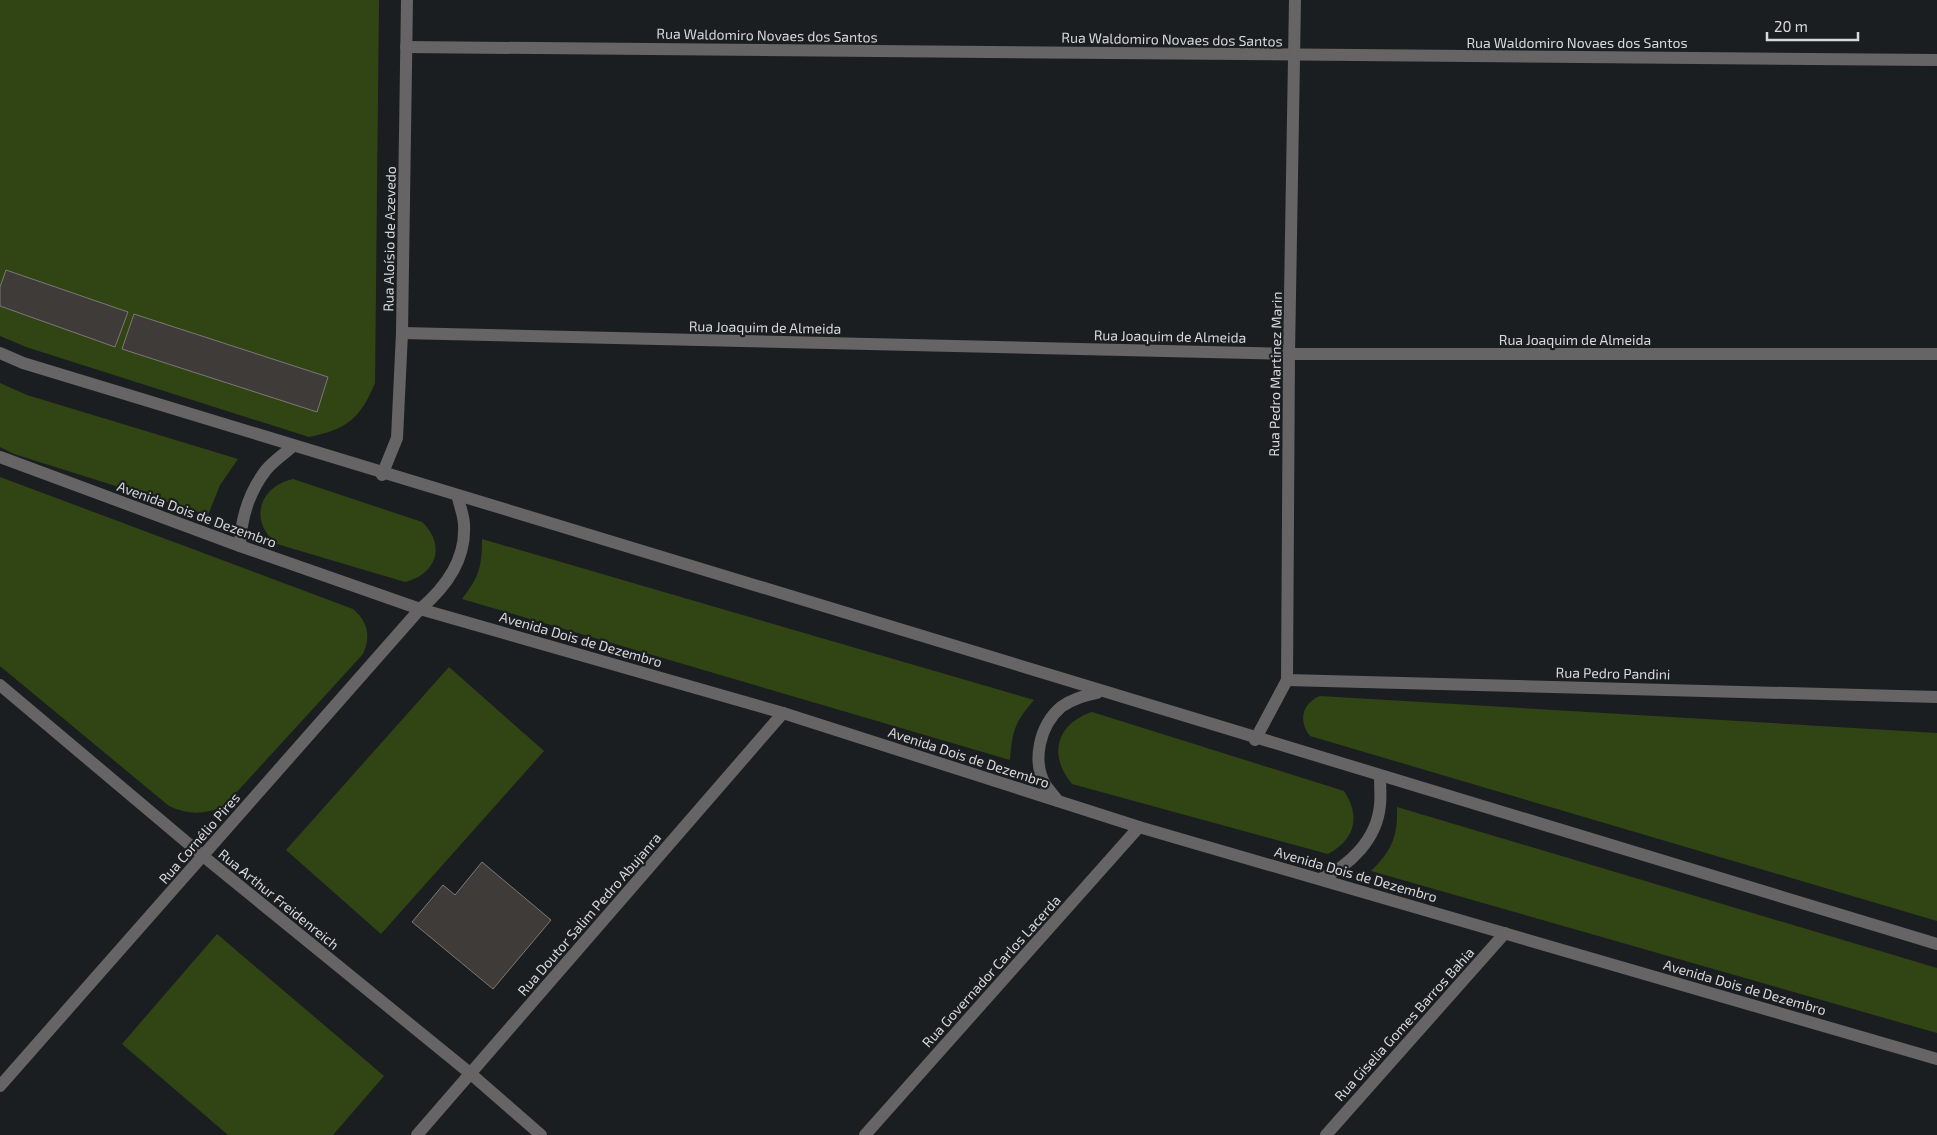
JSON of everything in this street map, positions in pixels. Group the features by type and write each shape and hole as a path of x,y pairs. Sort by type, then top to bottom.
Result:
{"street":[{"name":"Rua Aloísio de Azevedo","path":"382,475 397,438 402,333 407,0"},
{"name":"Rua Pedro Martinez Marin","path":"1256,740 1287,680 1296,0"},
{"name":"Rua Waldomiro Novaes dos Santos","path":"406,47 1937,60"},
{"name":"Rua Joaquim de Almeida","path":"402,333 1290,354 1937,354"},
{"path":"0,354 23,363 382,475 1380,778 1937,944"},
{"path":"240,546 240,529 249,497 267,469 292,447"},
{"name":"Avenida Dois de Dezembro","path":"0,457 240,546 420,609 783,712 1139,827 1937,1059"},
{"name":"Rua Cornélio Pires","path":"0,1086 420,609 450,579 461,554 464,526 458,498"},
{"name":"Rua Pedro Pandini","path":"1287,680 1937,697"},
{"name":"Rua Arthur Freidenreich","path":"0,685 203,856 471,1074 541,1135"},
{"path":"1058,801 1045,784 1043,778 1039,764 1040,743 1048,724 1061,708 1079,697 1100,693"},
{"name":"Rua Doutor Salim Pedro Abujanra","path":"417,1135 783,712"},
{"path":"1320,879 1333,873 1356,856 1372,833 1380,806 1380,778"},
{"name":"Rua Governador Carlos Lacerda","path":"865,1135 1139,827"},
{"name":"Rua Giselia Gomes Barros Bahia","path":"1326,1135 1505,933"}],"green space":[{"path":"0,0 379,0 375,383 364,405 351,420 343,426 309,437 26,347 0,336"},
{"path":"0,383 27,395 238,459 220,485 208,515 14,454 0,447"},
{"path":"0,477 353,609 362,619 367,630 367,641 363,654 224,806 196,813 169,806 0,666"},
{"path":"293,479 422,522 434,540 436,549 431,566 416,578 405,582 277,544 268,535 263,526 261,506 265,497 272,489 281,483"},
{"path":"482,539 1034,700 1019,721 1013,734 1010,760 462,599 476,578 480,564"},
{"path":"449,667 544,751 381,934 286,850"},
{"path":"1320,696 1937,733 1937,921 1310,736 1304,724 1304,713 1309,703"},
{"path":"1092,712 1344,791 1354,818 1349,834 1337,848 1328,854 1072,784 1064,773 1060,762 1058,752 1060,742 1070,724"},
{"path":"1397,807 1937,968 1937,1033 1371,871 1389,850 1395,835"},
{"path":"217,934 384,1076 333,1135 228,1135 122,1044"}],"building":[{"path":"6,270 128,312 115,347 0,306 0,287"},
{"path":"134,314 328,377 317,412 122,349"},
{"path":"482,862 551,920 493,989 412,922 443,885 455,895"}]}
